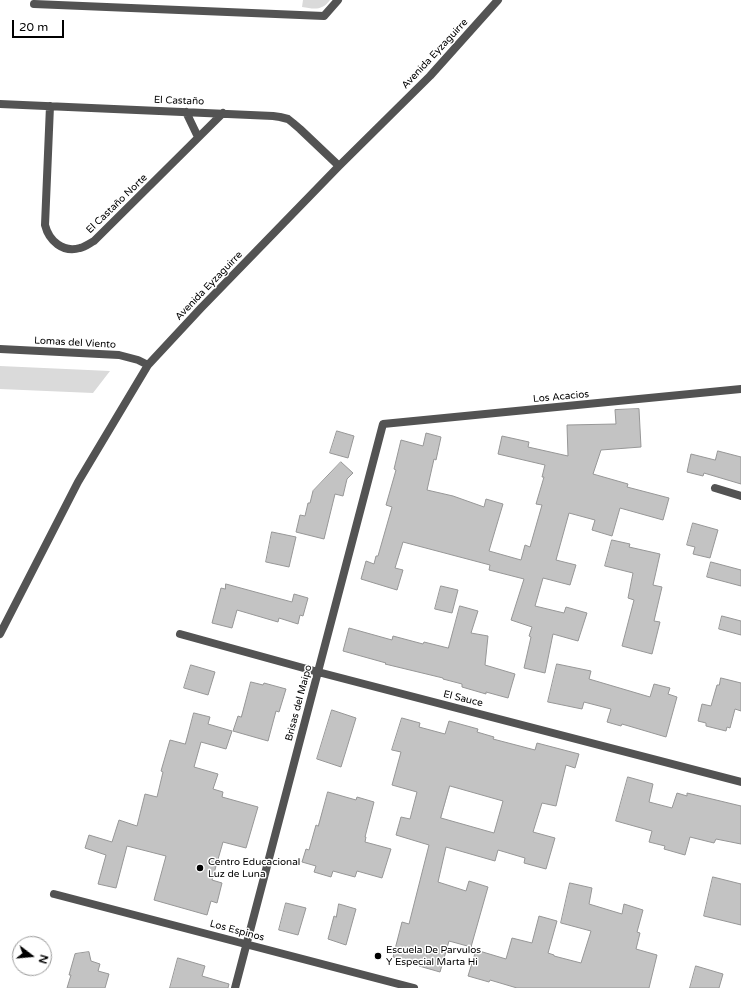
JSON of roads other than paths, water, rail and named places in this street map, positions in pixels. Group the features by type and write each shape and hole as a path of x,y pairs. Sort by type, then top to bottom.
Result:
{"street":[{"path":"34,4 324,16 338,0"},
{"name":"Avenida Eyzaguirre","path":"0,634 78,482 148,365 201,308 339,166 430,76 498,0"},
{"name":"El Castaño","path":"0,104 273,116 288,119 300,128 339,166"},
{"name":"El Castaño Norte","path":"50,106 45,225 53,242 68,249 81,248 94,241 223,113"},
{"path":"186,112 198,137"},
{"name":"Lomas del Viento","path":"0,349 119,355 138,360 148,365"},
{"name":"Los Acacios","path":"383,424 741,390"},
{"name":"Brisas del Maipo","path":"235,988 383,424"},
{"path":"714,488 741,496"},
{"name":"El Sauce","path":"180,634 318,672 741,782"},
{"name":"Los Espinos","path":"54,894 414,988"}],"place":[{"name":"Centro Educacional Luz de Luna","path":"200,868"},
{"name":"Escuela De Parvulos Y Especial Marta Hi","path":"378,956"}]}
